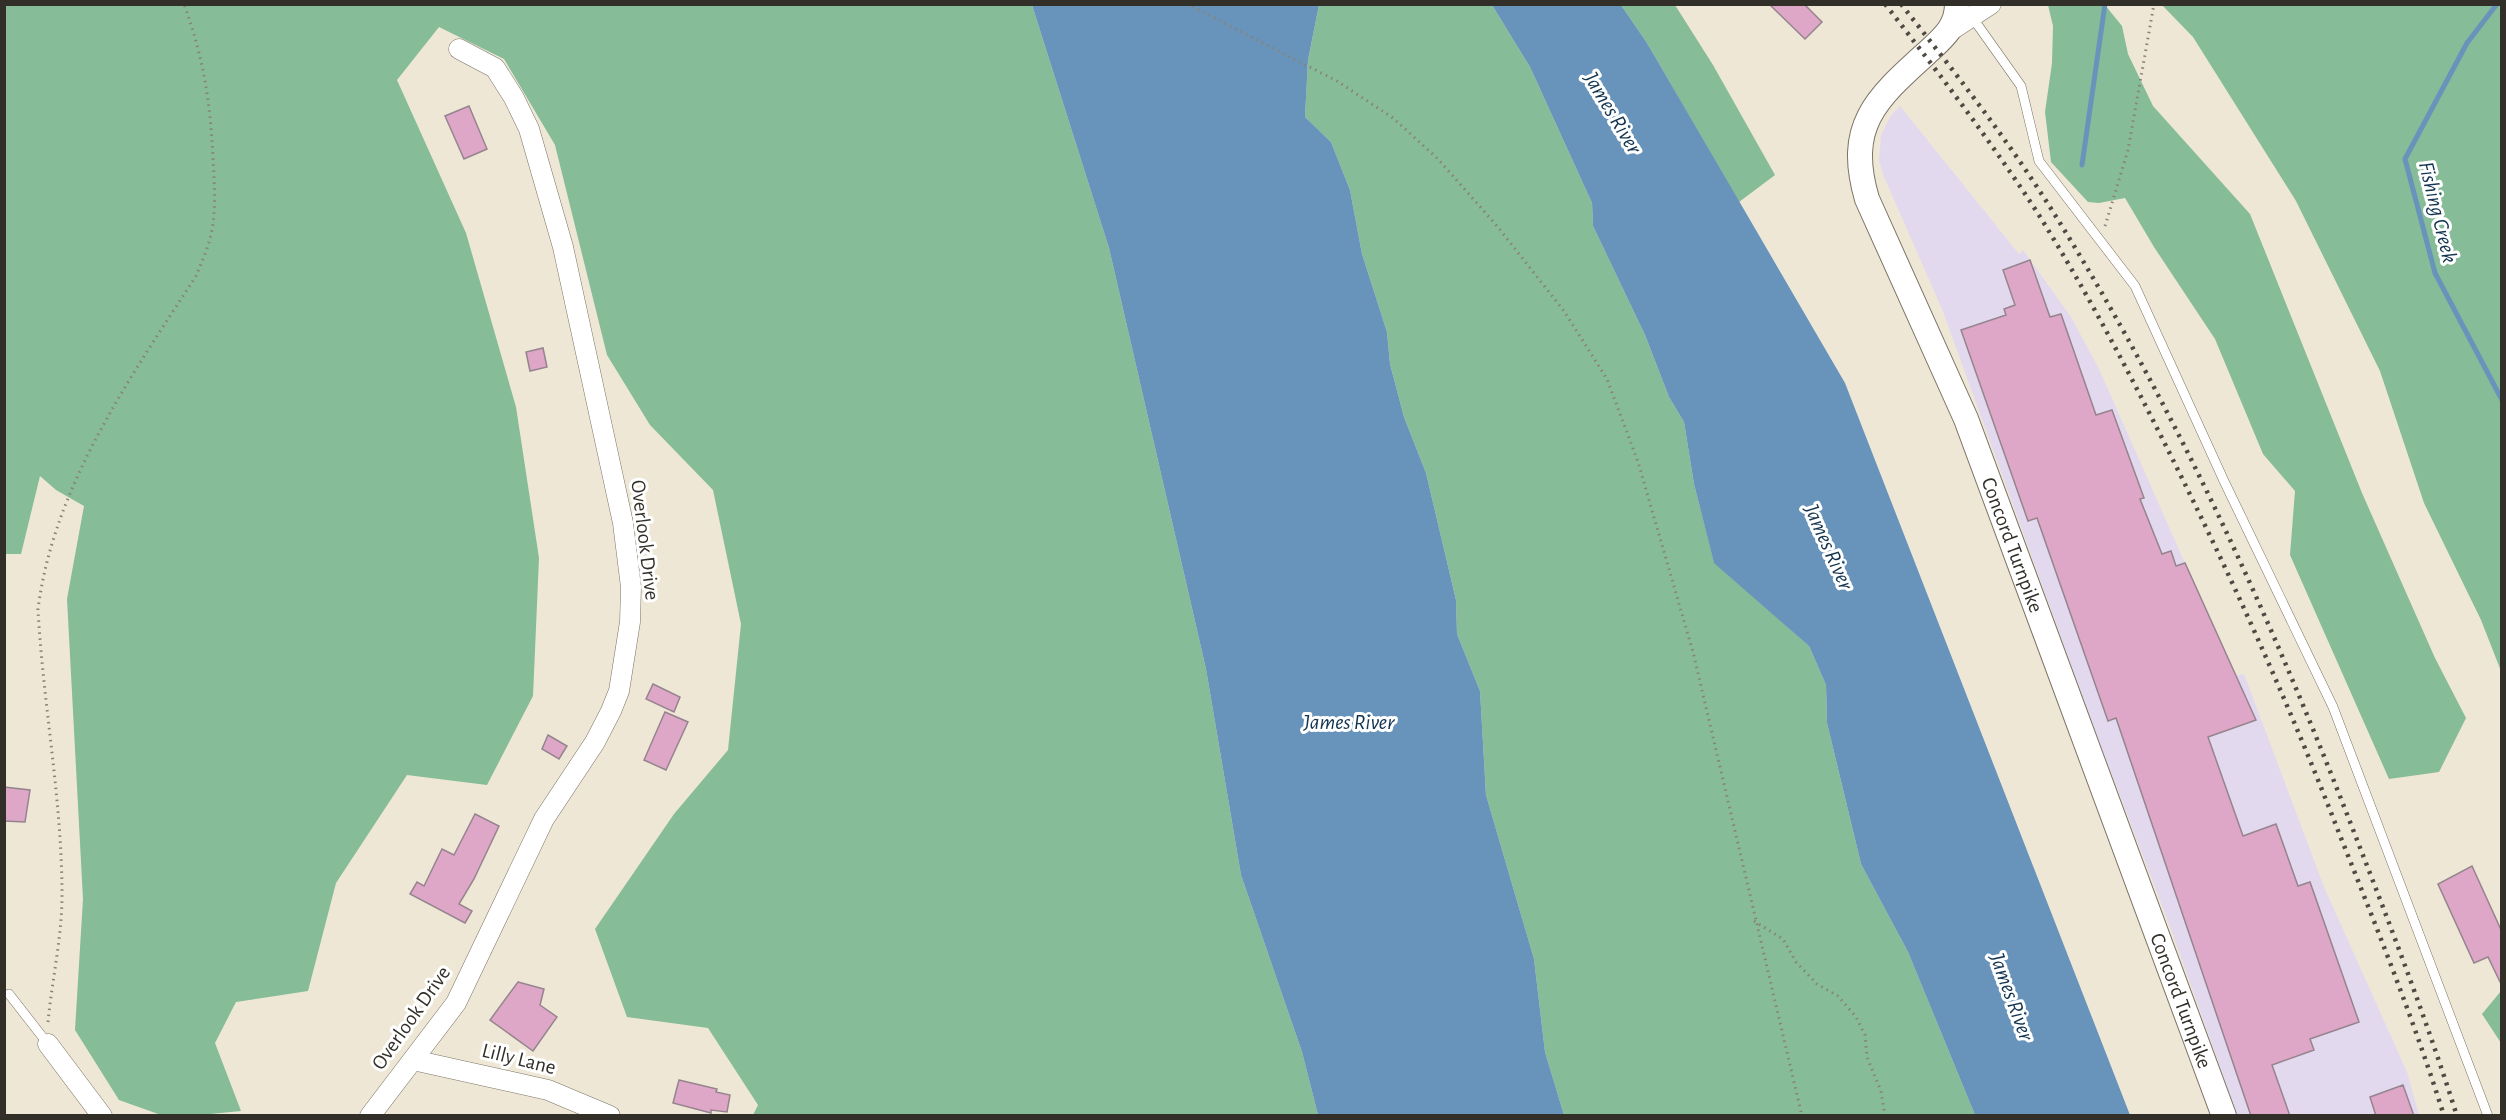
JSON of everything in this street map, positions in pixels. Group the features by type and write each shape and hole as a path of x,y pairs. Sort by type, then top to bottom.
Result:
{"street":[{"path":"1964,11 1991,4"},
{"name":"Concord Turnpike","path":"1964,11 1950,31 1898,79 1875,105 1864,126 1859,144 1859,170 1867,199 1966,419 2224,1116"},
{"name":"Overlook Drive","path":"370,1116 465,988 544,819 595,742 619,691 630,622 631,587 623,523 563,247 529,129 514,98 495,68 459,49"},
{"path":"48,1044 102,1116"},
{"name":"Lilly Lane","path":"413,1060 548,1090 610,1116"}],"lane":[{"path":"1964,11 2021,86 2039,161 2135,286 2224,481 2333,707 2488,1116"},
{"path":"9,994 48,1044"}],"path":[{"path":"48,1044 47,1023 59,939 62,896 58,796 40,644 41,581 56,532 76,481 101,430 196,276 207,251 213,225 215,198 210,98 203,61 184,4"},
{"path":"1187,4 1337,81 1393,118 1438,159 1497,226 1564,311 1607,379 1638,462 1693,652 1754,921 1802,1116"},
{"path":"2101,239 2128,150 2154,4"},
{"path":"1754,921 1783,939 1796,962 1817,984 1839,996 1856,1017 1865,1035 1867,1057 1881,1091 1885,1116"}],"shaded area":[{"path":"1900,106 2019,254 2023,250 2071,317 2099,369 2235,676 2244,674 2324,887 2407,1072 2419,1115 2237,1115 1942,309 1884,177 1879,161 1881,135 1890,117"}],"green space":[{"path":"4,5 1032,5 1109,248 1206,669 1241,875 1302,1052 1318,1115 753,1115 758,1105 708,1028 627,1017 595,929 674,814 728,750 741,624 713,490 650,425 607,355 555,145 504,59 439,27 397,80 466,233 516,407 539,558 533,696 487,785 407,775 336,883 308,991 236,1002 215,1043 241,1111 200,1115 161,1115 119,1100 75,1030 83,899 67,599 84,506 56,490 40,476 21,554 5,554"},
{"path":"1319,5 1492,5 1530,67 1592,203 1593,226 1645,335 1669,397 1684,422 1694,484 1714,562 1809,646 1826,685 1827,723 1861,864 1908,952 1975,1115 1564,1115 1545,1052 1534,959 1486,795 1480,691 1457,634 1456,600 1426,473 1404,417 1390,364 1387,332 1362,254 1350,190 1331,142 1305,117 1308,60"},
{"path":"1621,5 1675,5 1713,65 1775,175 1739,202 1647,43"},
{"path":"2048,5 2105,5 2122,26 2128,54 2153,106 2250,214 2362,493 2435,658 2466,718 2439,772 2389,779 2290,555 2295,491 2263,454 2215,339 2154,247 2125,198 2099,203 2088,202 2051,162 2045,112 2052,63 2053,26"},
{"path":"2162,5 2501,5 2501,671 2481,620 2424,503 2380,371 2296,201 2193,37"},
{"path":"2501,991 2502,1043 2482,1014"}],"water":[{"name":"James River","path":"1032,5 1319,5 1308,60 1305,117 1331,142 1350,190 1362,254 1387,332 1390,364 1404,417 1426,473 1456,600 1457,634 1480,691 1486,795 1534,959 1545,1052 1564,1115 1318,1115 1302,1052 1241,875 1206,669 1109,248"},
{"name":"James River","path":"1492,5 1621,5 1647,43 1845,383 2130,1115 1975,1115 1908,952 1861,864 1827,723 1826,685 1809,646 1714,563 1694,484 1684,422 1669,397 1645,335 1593,226 1592,203 1530,67"}],"building":[{"path":"1769,4 1804,4 1822,22 1805,39"},
{"path":"469,106 487,149 464,159 445,116"},
{"path":"2030,260 2050,317 2061,314 2096,415 2112,410 2144,498 2140,499 2162,554 2171,551 2176,566 2185,563 2256,720 2208,737 2243,836 2276,824 2298,886 2310,882 2359,1022 2310,1039 2314,1050 2272,1065 2290,1116 2251,1116 2116,718 2108,721 2037,518 2028,521 1961,330 2006,315 2004,309 2015,305 2003,270"},
{"path":"543,348 547,367 530,371 526,352"},
{"path":"653,684 680,697 674,712 646,699"},
{"path":"665,712 688,722 666,770 644,760"},
{"path":"548,735 567,746 559,759 542,749"},
{"path":"4,787 30,790 25,822 4,821"},
{"path":"475,814 499,826 474,879 459,904 472,911 465,923 410,894 417,882 424,886 442,849 454,855"},
{"path":"2472,866 2502,932 2502,986 2488,957 2474,963 2438,884"},
{"path":"518,982 544,989 540,1005 557,1017 533,1051 490,1020"},
{"path":"679,1080 717,1089 716,1092 730,1095 727,1112 711,1110 711,1113 673,1103"},
{"path":"2403,1085 2414,1116 2376,1116 2370,1097"}],"waterway":[{"name":"Fishing Creek","path":"2082,165 2105,4"},
{"name":"Fishing Creek","path":"2497,4 2467,43 2405,159 2435,273 2502,400"}],"railway":[{"path":"1885,4 1963,106 2037,212 2073,271 2170,454 2238,594 2320,785 2394,973 2444,1116"},
{"path":"1901,4 1997,129 2050,207 2095,281 2177,432 2252,588 2320,747 2407,970 2457,1116"}]}
